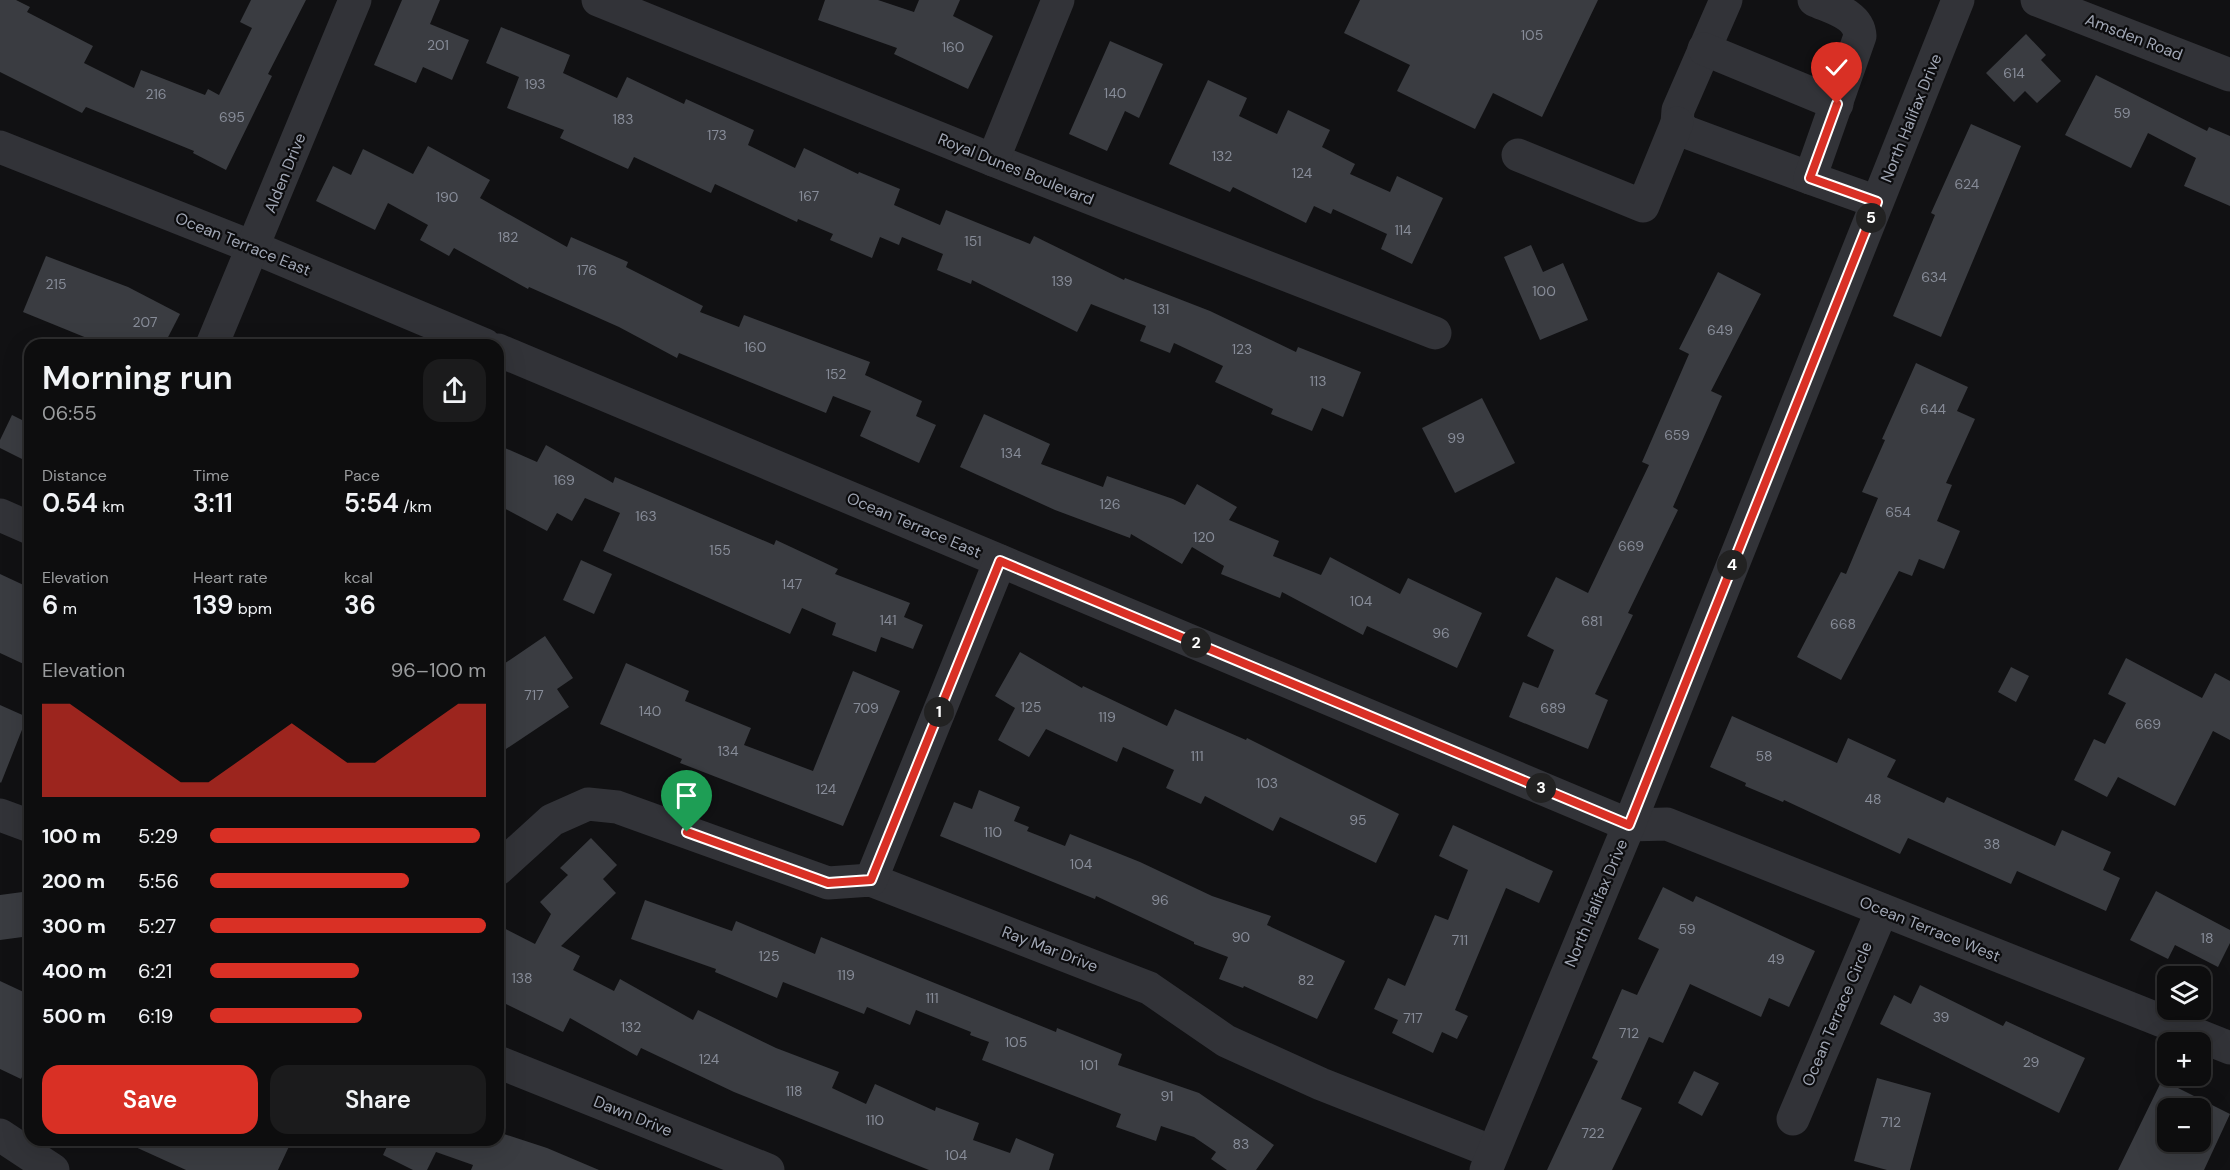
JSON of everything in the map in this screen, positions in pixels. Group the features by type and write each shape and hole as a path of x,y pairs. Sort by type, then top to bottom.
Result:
{"street":[{"name":"Alden Drive","path":"215,339 255,248 355,0"},
{"name":"Royal Dunes Boulevard","path":"598,0 993,160 1435,333"},
{"path":"993,160 1058,0"},
{"path":"1518,155 1643,206 1677,123 1678,110 1726,0"},
{"path":"1810,178 1858,44 1860,29 1851,17 1814,0"},
{"name":"North Halifax Drive","path":"1489,1161 1629,825 1958,0"},
{"name":"Amsden Road","path":"2037,0 2230,75"},
{"path":"1704,49 1837,104"},
{"path":"1677,123 1686,132 1877,202"},
{"name":"Ocean Terrace East","path":"0,147 255,248 471,339"},
{"name":"Ocean Terrace East","path":"504,353 1629,825"},
{"path":"0,515 24,525"},
{"path":"871,880 1000,561"},
{"name":"Ray Mar Drive","path":"504,864 552,820 588,804 617,807 828,883 871,880 1149,988 1226,1041 1489,1161"},
{"path":"0,815 24,824"},
{"name":"Ocean Terrace West","path":"1629,825 1667,824 2230,1048"},
{"name":"Ocean Terrace Circle","path":"1793,1119 1882,910"},
{"name":"Dawn Drive","path":"504,1064 768,1170"},
{"path":"0,1135 53,1170"}],"building":[{"path":"0,0 16,0 30,7 27,12 93,46 84,63 134,88 141,70 205,95 208,89 219,95 252,28 240,22 251,0 306,0 268,74 272,76 226,170 193,153 194,151 86,107 82,113 0,72"},
{"path":"402,0 440,0 430,24 469,40 452,80 423,67 416,83 374,65"},
{"path":"825,0 878,0 914,12 919,0 960,0 953,16 993,36 968,89 894,54 897,48 818,20"},
{"path":"1360,0 1598,0 1542,117 1493,93 1475,129 1397,91 1410,65 1344,33"},
{"path":"501,27 570,55 563,73 617,98 627,77 684,104 686,99 754,130 748,145 795,168 804,148 858,174 859,172 900,189 894,205 940,225 946,210 1030,244 1034,236 1124,280 1125,278 1210,311 1296,352 1298,347 1361,372 1343,417 1322,408 1312,431 1271,414 1273,409 1215,382 1223,366 1174,343 1170,353 1140,341 1146,326 1091,304 1077,332 972,280 971,284 937,270 943,254 902,237 899,245 880,237 872,258 830,240 833,234 798,219 797,222 715,184 711,193 634,157 628,169 560,138 564,130 507,108 519,77 486,63"},
{"path":"2026,34 2046,55 2041,60 2061,81 2037,103 2025,91 2014,102 1986,73"},
{"path":"1110,41 1163,64 1139,118 1125,111 1107,151 1069,134"},
{"path":"2096,75 2207,131 2209,127 2230,136 2230,206 2184,186 2196,158 2148,133 2131,168 2065,135"},
{"path":"1208,80 1247,98 1239,116 1277,134 1288,110 1330,130 1322,147 1355,164 1350,174 1390,192 1397,176 1443,198 1412,264 1381,249 1387,234 1333,209 1331,214 1314,206 1306,223 1233,187 1230,192 1169,164"},
{"path":"1971,124 2021,146 1941,337 1893,316 1935,215 1931,213"},
{"path":"428,146 490,180 480,198 567,247 571,237 628,262 626,267 703,306 700,312 739,327 744,315 870,362 865,375 922,401 916,416 936,425 919,463 860,436 871,411 833,396 826,413 679,353 677,358 619,327 529,287 528,289 454,248 449,256 420,240 428,225 388,203 375,230 316,201 333,166 351,175 363,149 413,174"},
{"path":"1531,245 1543,272 1563,263 1588,320 1540,340 1504,257"},
{"path":"46,256 128,287 180,314 167,339 89,339 23,312"},
{"path":"1718,272 1761,294 1711,391 1722,396 1673,507 1678,510 1628,613 1633,615 1595,694 1608,700 1588,749 1509,717 1523,682 1538,688 1554,650 1527,636 1556,577 1588,593 1649,465 1642,462 1689,354 1679,349"},
{"path":"1916,363 1968,387 1957,411 1975,419 1946,483 1952,485 1937,521 1960,531 1944,569 1919,559 1912,576 1899,571 1841,680 1797,657 1841,572 1846,574 1878,498 1862,492 1885,440 1882,439"},
{"path":"1482,398 1515,463 1455,493 1422,428"},
{"path":"984,414 1050,444 1041,464 1103,487 1107,476 1185,505 1197,484 1237,507 1229,520 1279,541 1273,556 1321,575 1330,557 1400,594 1408,578 1482,613 1457,668 1367,626 1363,635 1282,592 1280,598 1221,574 1224,566 1192,547 1182,564 1131,534 1130,538 1055,510 960,467"},
{"path":"12,415 24,421 24,460 0,448 0,440"},
{"path":"546,445 613,483 615,477 774,545 776,540 838,569 835,574 910,603 904,617 923,625 913,649 881,637 876,652 832,635 836,623 802,608 790,634 603,551 620,513 585,498 572,521 557,513 547,531 504,508 504,448 537,462"},
{"path":"581,560 612,574 594,614 563,600"},
{"path":"0,574 24,585 24,664 0,653"},
{"path":"545,636 573,678 557,689 569,707 506,749 504,746 504,664"},
{"path":"1020,652 1082,688 1083,686 1167,726 1175,709 1246,740 1247,738 1399,814 1376,863 1280,817 1273,831 1205,796 1201,804 1166,788 1174,770 1123,747 1117,762 1046,729 1029,757 998,740 1015,708 995,696"},
{"path":"2126,658 2202,698 2215,673 2230,681 2230,740 2213,731 2175,806 2118,777 2107,797 2074,780 2094,739 2105,744 2126,703 2108,694"},
{"path":"626,663 689,691 685,701 751,728 744,745 813,771 853,671 900,691 843,826 680,763 682,759 600,724"},
{"path":"2011,667 2029,676 2016,702 1998,692"},
{"path":"0,705 24,716 24,725 0,782"},
{"path":"1732,716 1837,763 1848,738 1896,760 1887,777 1944,803 1947,797 2055,846 2062,830 2111,852 2103,870 2120,878 2106,911 2017,871 2011,884 1908,838 1900,854 1784,800 1783,802 1745,786 1746,783 1710,767"},
{"path":"979,790 1020,807 1014,821 1029,827 1027,831 1065,846 1070,834 1140,862 1212,896 1271,916 1267,925 1345,961 1317,1019 1244,986 1243,988 1219,979 1228,957 1194,944 1096,896 1095,899 940,836 954,802 972,809"},
{"path":"1453,825 1553,871 1539,903 1506,888 1455,1010 1468,1016 1457,1039 1442,1032 1433,1053 1392,1033 1398,1020 1374,1009 1388,978 1405,986 1435,915 1448,920 1468,870 1439,856"},
{"path":"591,838 617,865 603,879 616,893 561,946 580,956 573,970 614,991 620,979 693,1020 698,1010 776,1048 839,1072 832,1088 866,1104 875,1084 935,1111 936,1107 979,1123 973,1140 1010,1153 1016,1138 1054,1154 1049,1170 929,1170 734,1092 641,1048 637,1056 570,1018 563,1032 504,1003 504,928 535,944 551,914 540,902 568,875 560,868"},
{"path":"1663,887 1693,902 1696,896 1815,951 1789,1007 1769,998 1761,1017 1690,984 1663,1043 1649,1037 1621,1099 1642,1108 1612,1170 1547,1170 1598,1061 1592,1058 1622,989 1637,995 1659,949 1638,939"},
{"path":"2156,891 2230,930 2230,943 2218,967 2175,945 2168,959 2130,940"},
{"path":"24,892 24,937 0,940 0,895"},
{"path":"645,900 732,931 736,921 815,954 821,937 1056,1032 1057,1028 1122,1054 1118,1065 1199,1093 1274,1145 1256,1170 1227,1170 1211,1159 1216,1152 1194,1137 1161,1126 1156,1141 1116,1127 1121,1114 982,1060 989,1042 970,1035 971,1032 916,1010 910,1025 867,1007 864,1014 783,982 777,998 715,972 716,969 631,939"},
{"path":"0,981 24,992 24,1073 21,1079 0,1069"},
{"path":"1920,985 2003,1026 2006,1021 2085,1058 2059,1113 1880,1024 1894,995 1911,1004"},
{"path":"1694,1071 1719,1083 1702,1116 1678,1103"},
{"path":"1877,1078 1931,1093 1910,1170 1887,1170 1854,1161"},
{"path":"2159,1086 2174,1086 2198,1098 2157,1098 2157,1152 2211,1152 2211,1104 2230,1114 2204,1170 2118,1170"},
{"path":"504,1134 547,1148 599,1170 471,1170 473,1165 436,1152 427,1170 413,1170 383,1155 387,1146 504,1146"},
{"path":"133,1146 289,1146 278,1170 186,1170"}],"route":[{"path":"687,832 828,883 871,880 1000,561 1629,825 1877,202 1810,178 1837,104"}]}
